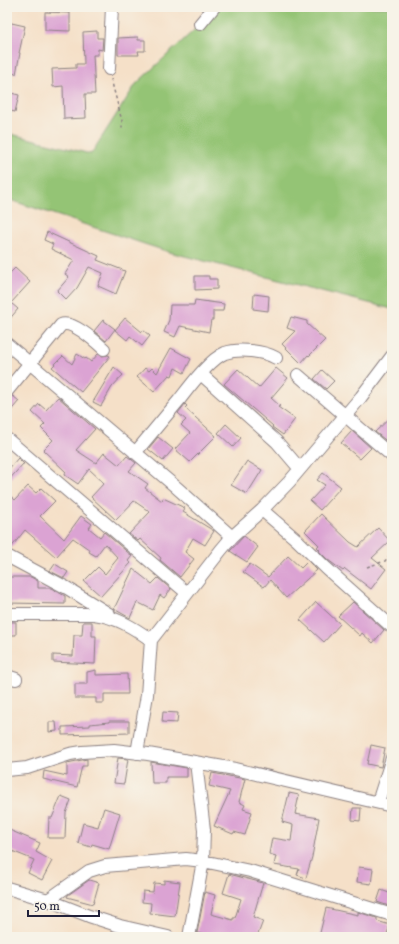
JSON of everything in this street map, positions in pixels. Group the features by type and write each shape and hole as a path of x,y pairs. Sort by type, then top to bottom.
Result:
{"street":[{"path":"109,69 112,7"},
{"path":"200,24 214,7"},
{"path":"7,391 61,325 71,325 104,349"},
{"path":"7,344 176,487 232,537"},
{"path":"135,453 201,374 219,357 226,353 263,352 276,358"},
{"path":"137,753 147,695 151,640 232,537 262,510 300,469 346,416 392,356"},
{"path":"201,374 277,442 300,469"},
{"path":"298,375 392,456"},
{"path":"7,439 187,593"},
{"path":"262,510 392,627"},
{"path":"7,556 67,588 116,619 134,628 151,640"},
{"path":"7,614 94,614 116,619"},
{"path":"7,770 27,768 65,755 82,752 114,750 235,769 392,806"},
{"path":"378,802 392,758"},
{"path":"189,937 203,861 204,830 196,762"},
{"path":"48,900 89,871 105,866 186,859 203,861 270,877 392,915"},
{"path":"7,888 48,900 120,926 168,937"}],"path":[{"path":"109,69 122,121 122,130"},
{"path":"367,567 385,561 392,552"}],"green space":[{"path":"219,7 392,7 392,309 169,252 7,199 7,133 91,154 136,84"}],"building":[{"path":"45,12 70,13 70,31 45,30"},
{"path":"7,22 25,26 16,74 7,72"},
{"path":"97,31 97,38 103,38 102,50 98,49 98,55 93,55 95,94 85,94 86,118 64,119 63,86 53,87 52,69 76,68 76,64 84,64 83,32"},
{"path":"138,37 138,40 145,40 145,51 138,51 139,55 118,55 118,38"},
{"path":"7,92 19,95 15,112 7,110"},
{"path":"47,232 99,256 97,260 125,271 116,294 98,286 103,273 89,267 77,288 66,300 57,291 69,277 65,274 74,260 51,249 53,244 44,240"},
{"path":"15,268 30,282 11,303 18,309 7,322 7,276"},
{"path":"195,276 209,276 209,279 217,279 217,289 195,290"},
{"path":"254,294 269,296 268,311 253,309"},
{"path":"195,300 224,304 223,311 213,311 213,320 211,320 209,332 180,326 175,337 164,332 169,320 170,305 194,305"},
{"path":"291,317 307,321 307,324 325,340 301,363 282,344 295,331 287,328"},
{"path":"125,318 142,332 143,330 150,336 142,346 130,336 127,340 115,330"},
{"path":"103,320 115,329 106,341 94,331"},
{"path":"171,348 191,359 184,373 175,368 172,376 169,375 154,392 137,377 145,368 149,371 152,368 157,373"},
{"path":"77,354 91,362 98,354 102,356 110,356 81,392 52,367 63,356 72,364"},
{"path":"114,367 123,375 112,387 101,406 93,402"},
{"path":"276,368 288,378 271,398 280,406 278,407 295,419 283,435 224,384 238,369 259,388"},
{"path":"322,370 334,381 326,389 314,379"},
{"path":"13,396 19,401 7,415 7,398"},
{"path":"58,397 95,429 76,450 96,463 104,453 119,465 127,456 136,463 129,471 148,484 145,488 162,501 163,498 185,508 183,512 214,531 205,545 193,538 185,552 194,559 180,577 160,560 161,558 140,539 138,541 129,534 150,512 134,501 116,520 91,497 104,483 89,469 78,484 65,475 66,472 43,450 53,440 41,428 45,424 32,412 39,404 46,410"},
{"path":"185,404 187,406 185,408 216,436 190,462 175,449 190,433 181,425 186,420 178,413"},
{"path":"392,416 392,440 389,443 375,432"},
{"path":"226,424 241,438 233,447 218,433"},
{"path":"352,431 371,448 360,459 341,443"},
{"path":"158,437 173,449 163,461 148,449"},
{"path":"18,458 24,464 7,482 7,471"},
{"path":"247,461 262,470 247,494 231,485"},
{"path":"323,473 341,487 320,510 310,501 325,485 317,480"},
{"path":"28,486 36,493 41,488 55,501 40,516 64,539 81,516 92,524 89,528 100,537 104,532 132,556 128,561 131,563 101,596 84,581 98,567 105,574 118,558 105,544 96,556 73,538 56,557 25,530 10,549 7,549 7,493 15,500"},
{"path":"321,514 350,542 358,547 378,528 390,541 372,558 386,569 371,589 345,569 343,571 328,560 319,551 320,550 317,547 319,545 305,531"},
{"path":"244,536 258,547 247,562 230,551"},
{"path":"288,556 301,568 308,561 317,570 286,598 270,580 264,587 243,572 250,564 268,577"},
{"path":"55,564 68,572 64,578 50,571"},
{"path":"133,569 152,584 158,578 171,589 164,598 160,595 153,610 137,602 130,618 114,609"},
{"path":"7,577 31,577 38,581 38,588 51,588 65,596 65,604 7,603"},
{"path":"316,602 340,624 324,642 300,620"},
{"path":"353,602 384,630 373,643 362,633 360,636 338,616"},
{"path":"7,622 16,622 16,635 7,635"},
{"path":"83,622 92,622 92,636 96,636 95,664 53,662 53,655 73,656 74,635 82,635"},
{"path":"96,670 96,675 127,674 128,694 104,694 104,703 96,703 96,698 75,698 75,684 87,684 87,672"},
{"path":"163,712 178,713 177,723 162,722"},
{"path":"109,721 129,721 129,733 62,735 62,727 90,726 90,724"},
{"path":"49,722 56,722 57,731 49,732"},
{"path":"371,745 385,748 381,767 367,764"},
{"path":"118,758 128,759 124,784 114,783"},
{"path":"87,759 87,766 82,766 77,787 43,779 44,771 67,776 67,763"},
{"path":"151,762 187,768 187,777 166,777 166,783 152,783"},
{"path":"212,773 245,779 239,802 245,805 243,809 252,812 245,835 234,832 233,834 214,826 230,791 209,786"},
{"path":"289,793 299,795 295,814 319,818 312,857 306,878 297,875 299,869 274,865 276,856 269,854 272,838 291,841 293,825 282,822"},
{"path":"61,796 71,800 66,813 65,838 48,838 49,818 52,818"},
{"path":"104,808 120,813 109,849 92,844 91,847 78,843 83,823 98,827"},
{"path":"353,808 361,808 360,821 352,820"},
{"path":"7,829 40,843 36,852 52,861 42,880 28,873 34,860 7,849"},
{"path":"359,867 373,869 371,884 357,882"},
{"path":"229,874 263,883 253,917 263,921 257,937 212,937 197,933 205,892 215,895 211,914 233,920 233,918 235,918 241,899 223,893"},
{"path":"89,880 99,883 93,904 67,897 68,895"},
{"path":"164,880 180,882 175,916 150,913 151,903 142,902 143,891 153,892 154,883 164,884"},
{"path":"381,890 392,894 389,906 377,902"},
{"path":"326,908 358,915 358,912 377,918 377,921 390,925 386,937 319,937"}]}
